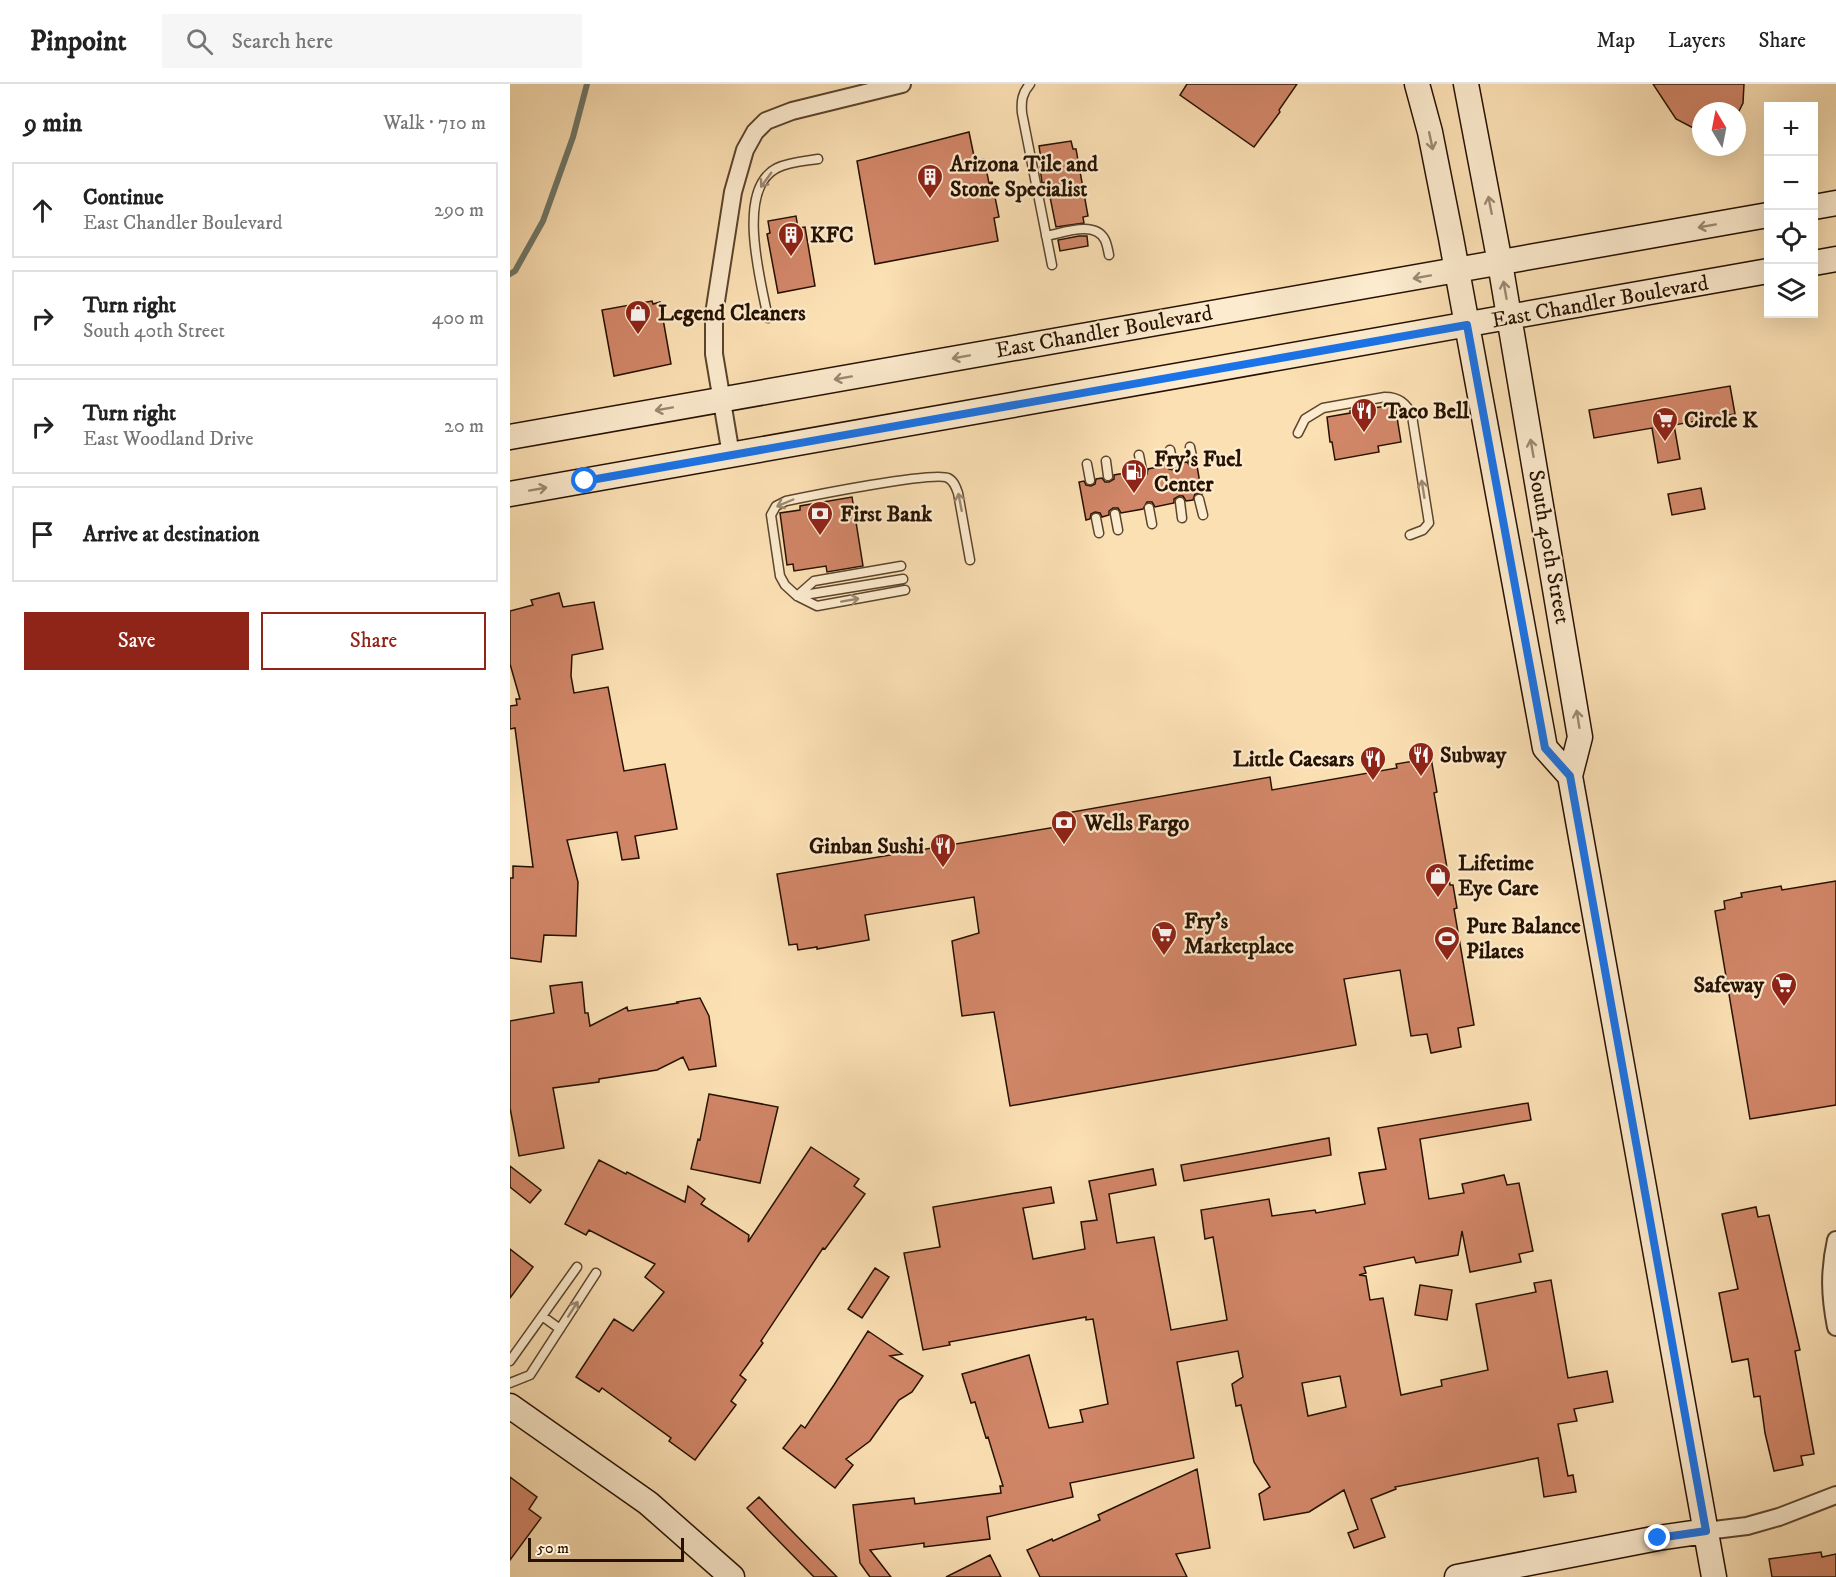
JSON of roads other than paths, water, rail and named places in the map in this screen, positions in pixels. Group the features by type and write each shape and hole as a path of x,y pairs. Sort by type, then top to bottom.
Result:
{"main road":[{"name":"South 40th Street","path":"1417,84 1430,132 1457,271 1545,748 1570,776"},
{"name":"South 40th Street","path":"1466,84 1500,263 1580,737 1570,776 1714,1577"},
{"path":"1818,206 1836,203"},
{"name":"East Chandler Boulevard","path":"510,436 1764,216"},
{"path":"1818,262 1836,259"},
{"name":"East Chandler Boulevard","path":"510,494 1764,272"},
{"path":"510,1406 648,1503 732,1577"},
{"path":"1456,1577 1646,1540 1706,1531"}],"street":[{"path":"731,455 714,354 714,314 733,192 745,150 755,132 766,121 792,111 902,84"},
{"path":"1836,1240 1831,1264 1831,1297 1836,1327"},
{"path":"1706,1531 1747,1526 1779,1517 1836,1495"}],"lane":[{"path":"1030,84 1024,90 1022,113 1052,265"},
{"path":"768,318 752,225 761,186 767,175 777,168 818,159"},
{"path":"1046,236 1091,228 1105,240 1109,255"},
{"path":"1298,432 1305,419 1323,408 1385,397 1401,400 1409,408 1412,416 1429,524 1423,530 1410,535"},
{"path":"1190,447 1193,461"},
{"path":"1170,450 1173,464"},
{"path":"1140,455 1142,470"},
{"path":"1106,461 1108,476"},
{"path":"1087,464 1090,480"},
{"path":"905,590 816,606 798,596 785,585 780,576 771,514 776,506 786,501 938,476 949,478 955,484 958,493 970,560"},
{"path":"1199,498 1203,515"},
{"path":"1180,502 1182,518"},
{"path":"1149,508 1152,524"},
{"path":"1115,514 1118,530"},
{"path":"1096,518 1099,533"},
{"path":"798,596 814,581 901,566"},
{"path":"798,596 903,579"},
{"path":"510,1361 577,1267"},
{"path":"510,1383 530,1375 596,1274"},
{"path":"542,1316 560,1329"}],"waterway":[{"path":"510,274 515,271 543,221 573,137 587,84"}],"place":[{"name":"Arizona Tile and Stone Specialist","path":"930,200"},
{"name":"KFC","path":"791,258"},
{"name":"Legend Cleaners","path":"638,336"},
{"name":"Taco Bell","path":"1364,434"},
{"name":"Circle K","path":"1665,443"},
{"name":"Fry's Fuel Center","path":"1134,495"},
{"name":"First Bank","path":"820,537"},
{"name":"Subway","path":"1421,778"},
{"name":"Little Caesars","path":"1373,782"},
{"name":"Wells Fargo","path":"1064,846"},
{"name":"Ginban Sushi","path":"943,869"},
{"name":"Lifetime Eye Care","path":"1438,899"},
{"name":"Fry's Marketplace","path":"1164,957"},
{"name":"Pure Balance Pilates","path":"1447,962"},
{"name":"Safeway","path":"1784,1008"}]}
